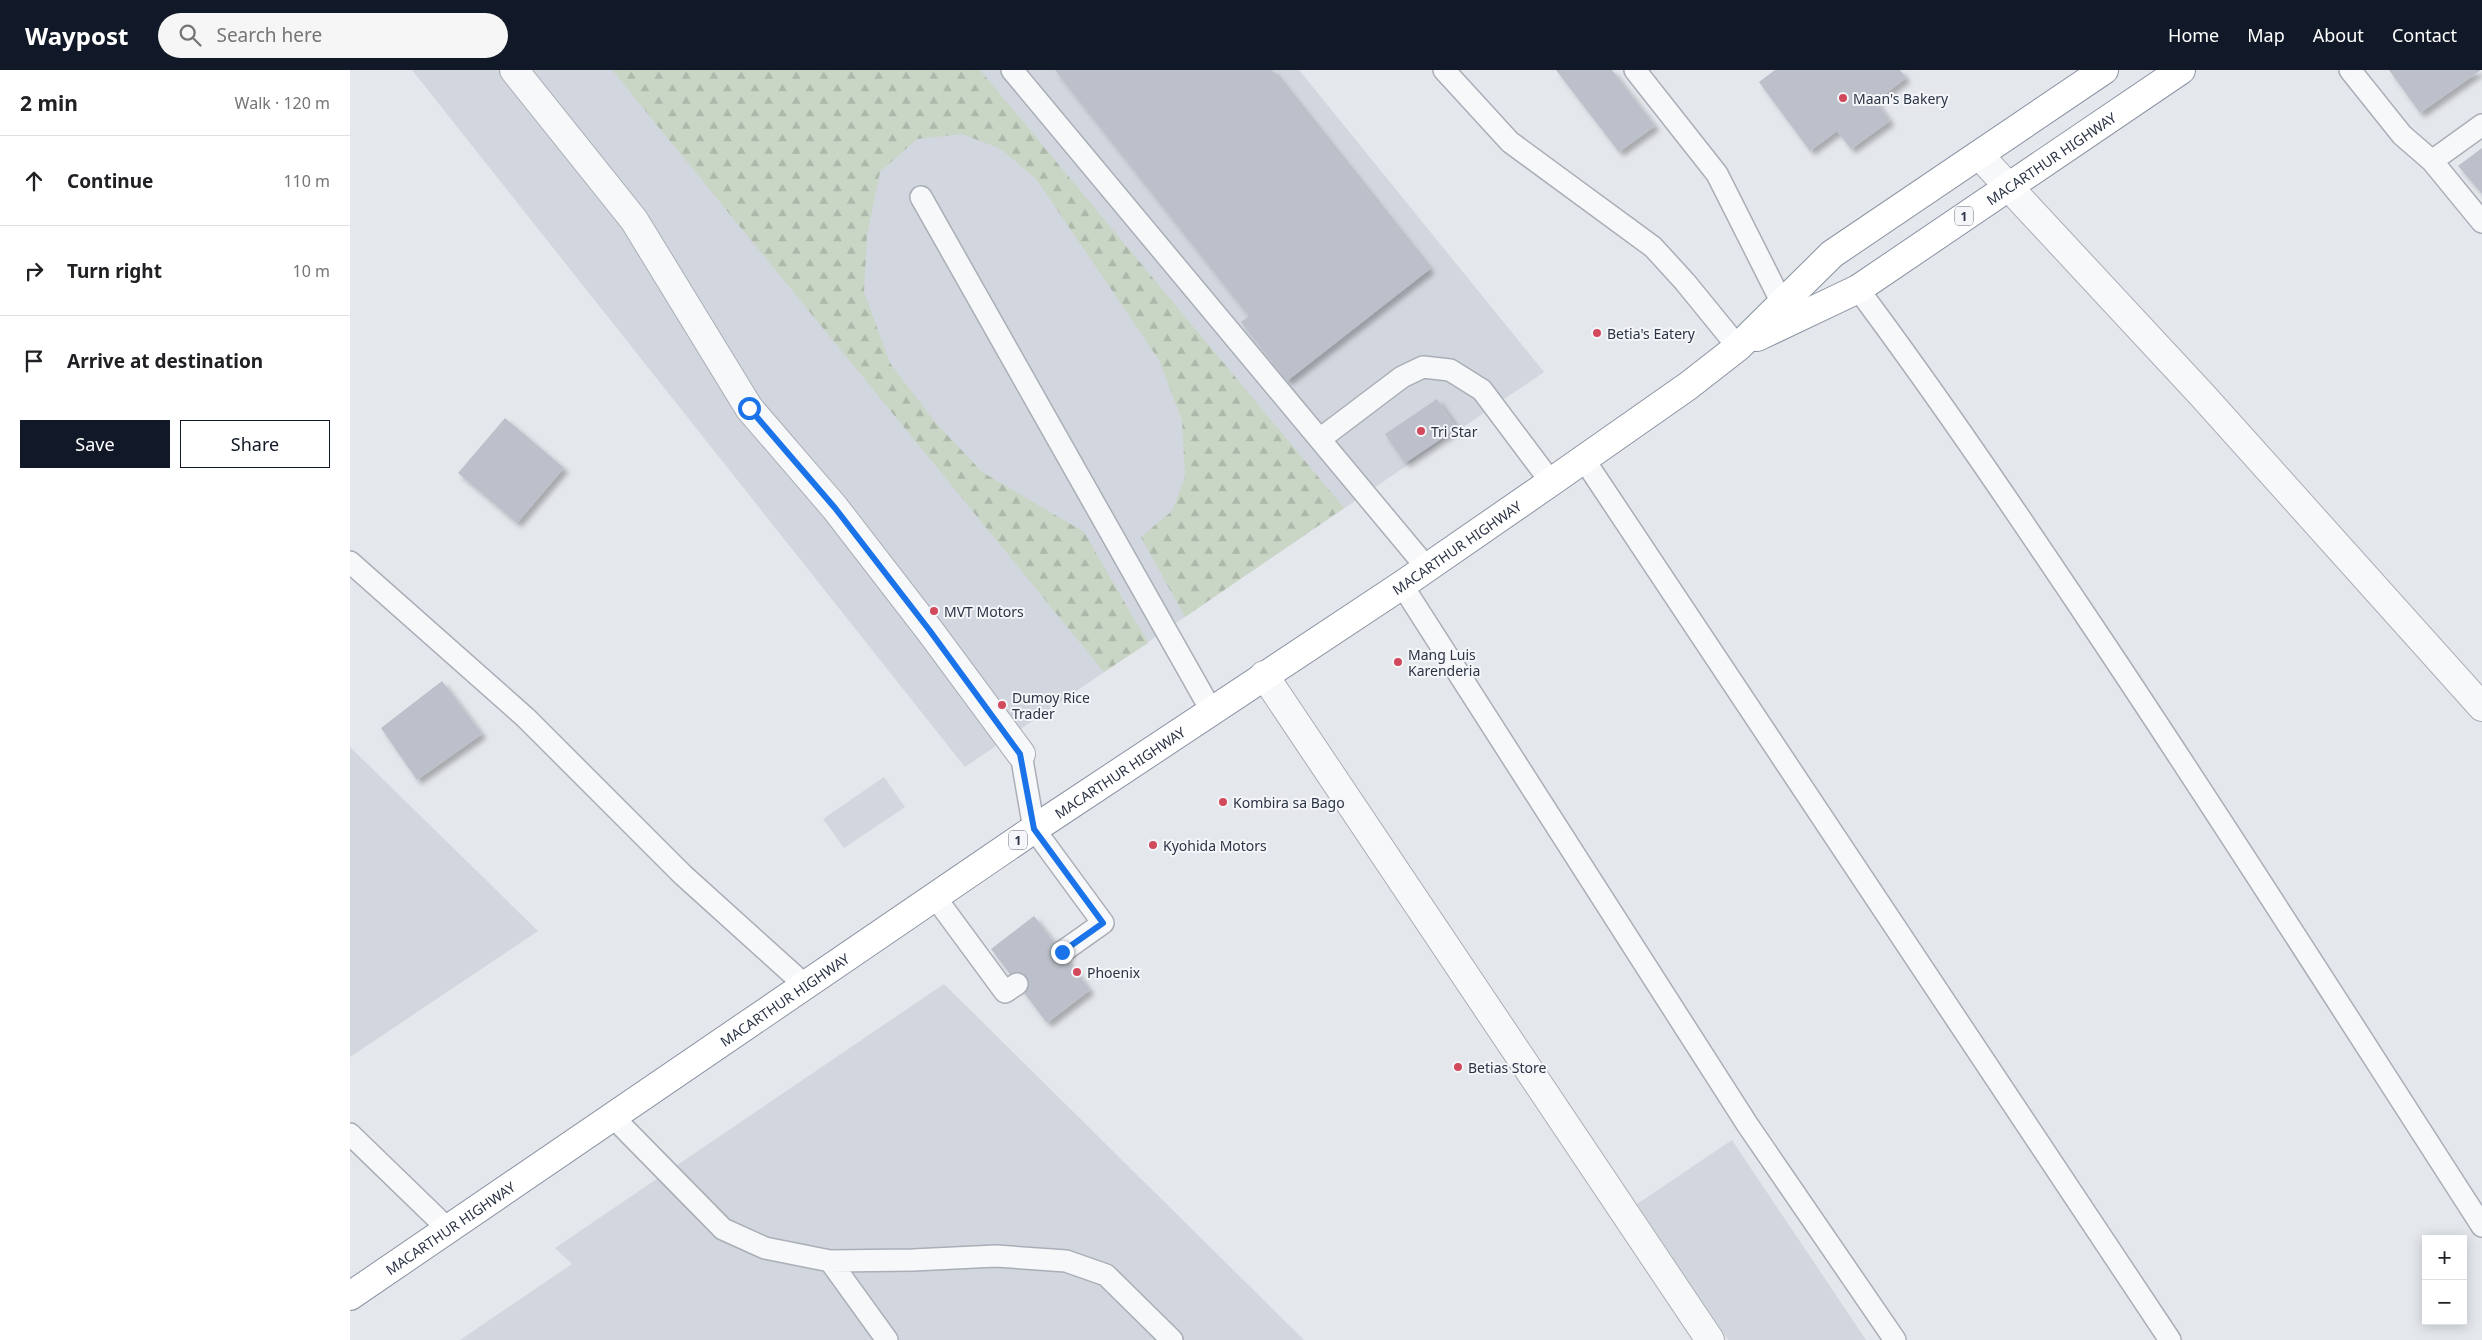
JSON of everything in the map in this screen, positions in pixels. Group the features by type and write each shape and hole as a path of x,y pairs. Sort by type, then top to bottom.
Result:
{"highway":[{"name":"MACARTHUR HIGHWAY","path":"350,1296 1034,829 1402,585 1551,482 1688,386 1738,347 1832,254 2104,70"},
{"name":"MACARTHUR HIGHWAY","path":"1738,347 1858,289 2007,186 2182,70"}],"street":[{"path":"514,70 634,220 749,408 835,508 930,631 1020,754"},
{"path":"1979,155 2203,396 2482,707"},
{"path":"1264,675 1710,1340"}],"lane":[{"path":"1012,70 1427,568"},
{"path":"1444,70 1510,142 1653,247 1686,282 1738,347"},
{"path":"1636,70 1717,174 1782,303"},
{"path":"2350,70 2402,135 2432,161 2482,222"},
{"path":"2432,161 2482,125"},
{"path":"921,197 1212,710"},
{"path":"1858,289 1908,356 2025,524 2187,767 2482,1226"},
{"path":"1320,439 1402,377 1423,367 1450,370 1482,390 1551,482"},
{"path":"1583,458 2170,1340"},
{"path":"350,562 526,718 683,876 806,986"},
{"path":"1402,585 1747,1124 1895,1340"},
{"path":"1020,754 1034,829 1103,923 1062,952"},
{"path":"935,897 973,946 1005,992 1017,984"},
{"path":"613,1117 723,1229 765,1248 830,1261 996,1256 1066,1261 1106,1276 1172,1340"},
{"path":"350,1134 448,1229"},
{"path":"830,1261 887,1340"}],"shaded area":[{"path":"412,70 1299,70 1544,372 965,767"},
{"path":"350,747 538,931 350,1057"},
{"path":"884,777 905,807 844,848 823,819"},
{"path":"944,984 1304,1340 460,1340 572,1264 555,1248"},
{"path":"1732,1140 1866,1340 1728,1340 1637,1204"}],"green space":[{"path":"612,70 980,70 1344,508 1185,617 1141,537 1172,511 1185,477 1182,420 1159,360 1037,180 1001,149 962,134 917,139 880,172 867,235 864,292 890,363 934,421 982,472 1084,532 1148,643 1104,672"}],"building":[{"path":"1055,70 1272,70 1430,269 1287,381 1241,322 1249,316"},
{"path":"1556,70 1612,70 1655,126 1619,152"},
{"path":"1775,70 1900,70 1906,78 1876,101 1890,121 1851,149 1837,131 1810,151 1759,82"},
{"path":"2389,70 2481,70 2420,113"},
{"path":"2482,148 2482,194 2458,166"},
{"name":"Tri Star","path":"1437,399 1457,428 1405,463 1385,434"},
{"path":"505,418 564,468 517,523 458,473"},
{"path":"442,681 482,734 417,780 381,728"},
{"path":"1034,916 1090,990 1047,1023 991,949"}],"place":[{"name":"Maan's Bakery","path":"1843,98"},
{"name":"Betia's Eatery","path":"1597,333"},
{"name":"Tri Star","path":"1421,431"},
{"name":"MVT Motors","path":"934,611"},
{"name":"Mang Luis Karenderia","path":"1398,662"},
{"name":"Dumoy Rice Trader","path":"1002,705"},
{"name":"Kombira sa Bago","path":"1223,802"},
{"name":"Kyohida Motors","path":"1153,845"},
{"name":"Phoenix","path":"1077,972"},
{"name":"Betias Store","path":"1458,1067"}],"route":[{"path":"749,408 835,508 930,631 1020,754 1034,829 1066,876 1103,923 1062,952"}]}
